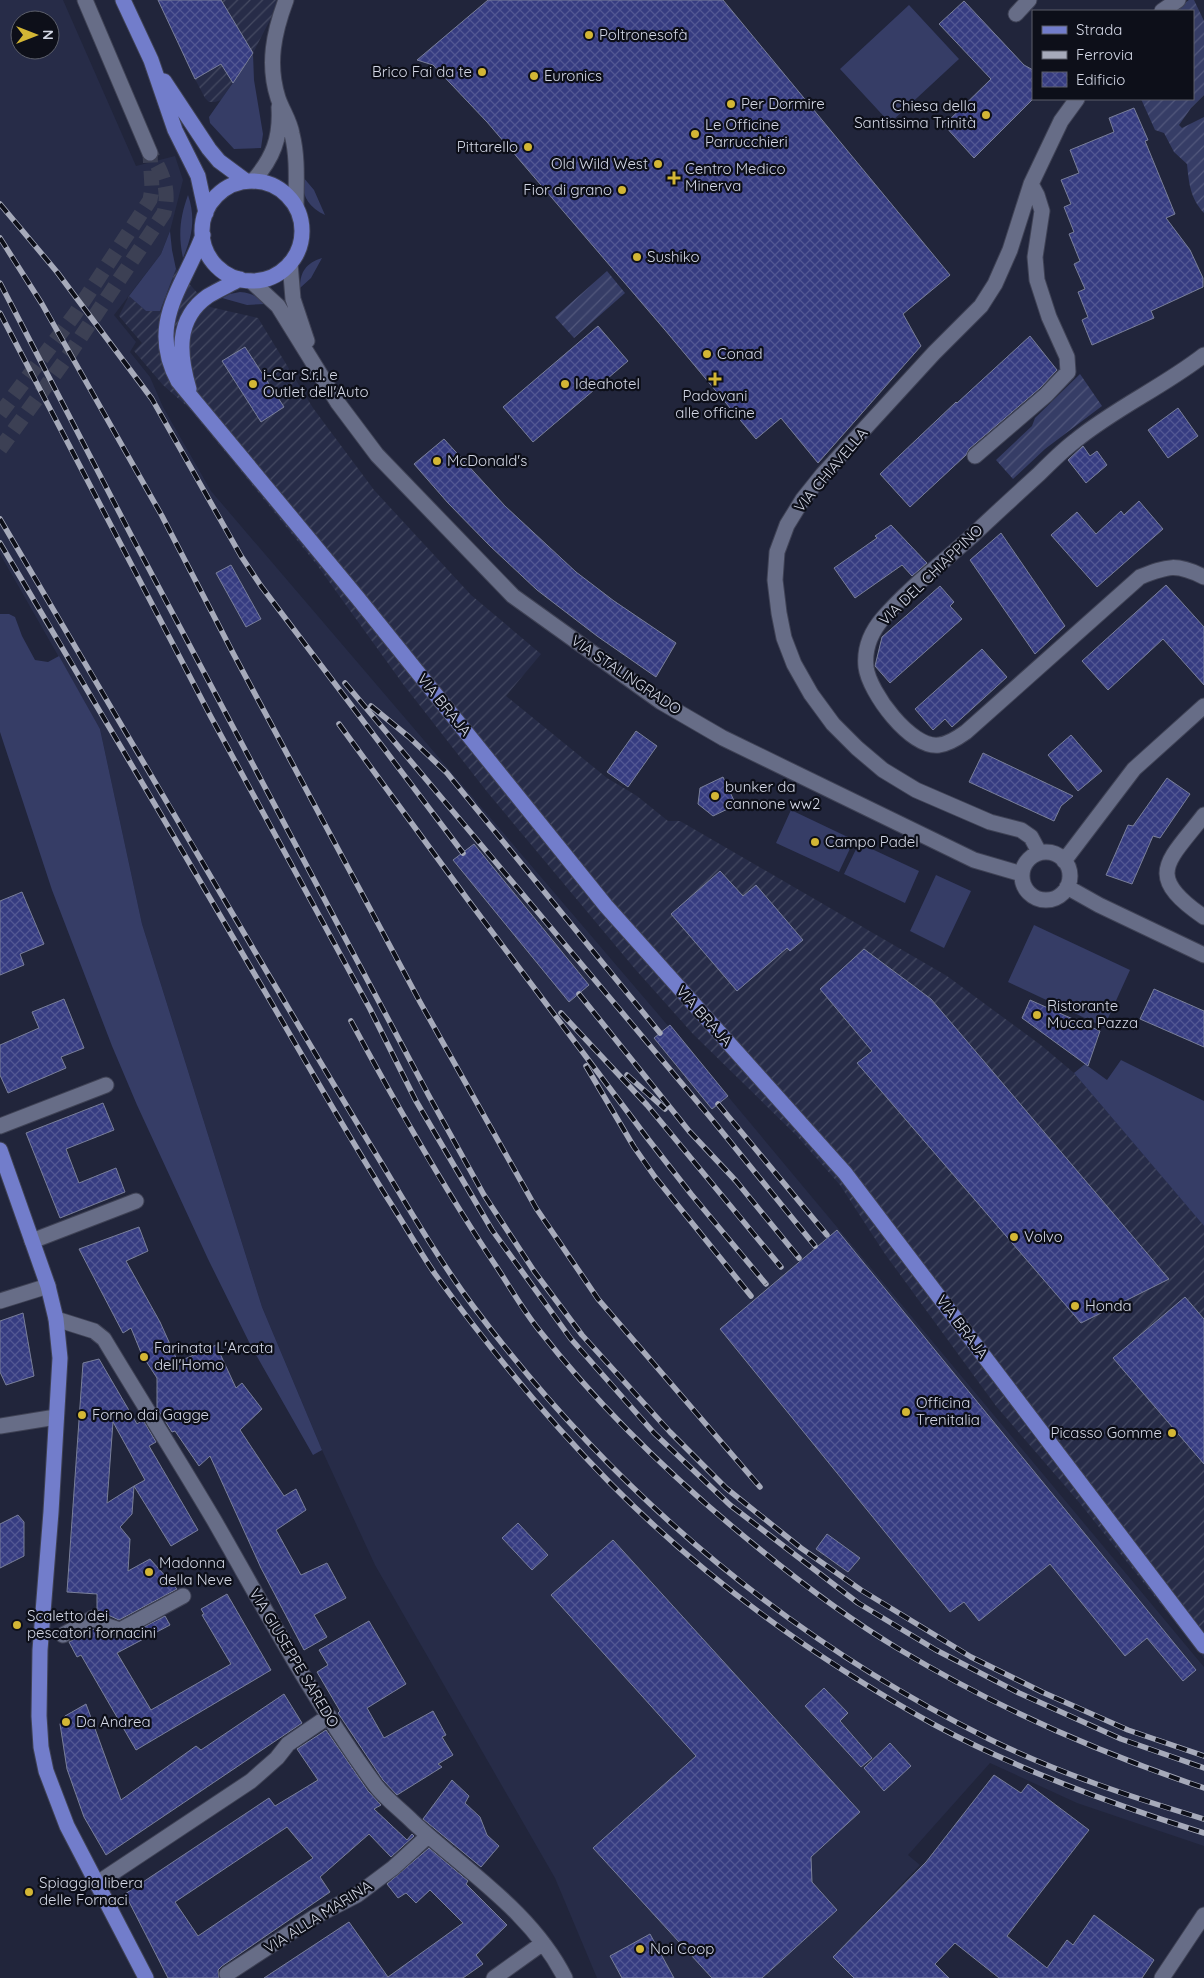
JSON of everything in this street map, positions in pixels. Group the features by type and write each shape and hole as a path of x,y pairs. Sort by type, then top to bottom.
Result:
{"main road":[{"path":"123,0 151,60 175,130 198,176 206,213"},
{"path":"151,60 209,149 219,161 249,181 273,186 286,194 296,206 302,223 302,234 296,254 290,263 272,277 245,280 226,273 214,263 206,250 203,224 212,201 233,185 249,181"},
{"name":"VIA BRAJA","path":"203,235 168,313 166,341 170,367 178,382 369,612 606,906 845,1173 1204,1646"},
{"name":"VIA BRAJA","path":"190,395 182,365 181,341 189,315 208,296 245,280"},
{"path":"1,1157 48,1286 56,1319 60,1358 51,1512 40,1650 39,1716 41,1747 46,1771 67,1826 146,1978"}],"street":[{"path":"85,0 150,153"},
{"path":"249,181 272,155 277,140 280,122 278,98 273,76 272,51 286,0"},
{"path":"1016,14 1029,0"},
{"path":"1163,10 1178,0"},
{"path":"278,98 292,132 297,166 296,206"},
{"name":"VIA CHIAVELLA","path":"1039,852 1031,837 1021,830 990,822 924,794 883,770 833,724 811,694 794,664 784,638 775,580 777,552 787,525 803,499 823,474 934,353 981,306 1003,268 1032,184 1061,121 1077,100"},
{"path":"975,456 1046,395 1068,372 1067,357 1049,317 1036,280 1035,257 1042,211 1032,184"},
{"name":"VIA STALINGRADO","path":"290,263 293,299 315,363"},
{"name":"VIA STALINGRADO","path":"245,280 278,306 338,403 378,455 513,596 661,702 723,738 974,860 1022,874"},
{"name":"VIA DEL CHIAPPINO","path":"1204,355 1189,367 1119,409 1074,441 910,592 883,618 870,637 866,653 868,678 877,695 894,719 917,738 929,744 940,745 959,738 1140,577 1165,567 1189,570 1204,577"},
{"path":"1064,861 1134,769 1204,706"},
{"path":"1204,815 1173,855 1166,876 1174,894 1204,917"},
{"path":"1039,852 1053,853 1064,861 1069,874 1067,887 1054,898 1038,899 1025,889 1022,874 1027,860 1039,852"},
{"path":"1067,887 1099,905 1204,956"},
{"path":"0,1126 106,1085"},
{"path":"32,1240 136,1201"},
{"path":"0,1301 48,1286"},
{"name":"VIA GIUSEPPE SAREDO","path":"56,1319 94,1331 104,1339 214,1520 240,1568 329,1716 377,1788 428,1836 469,1868 502,1899 544,1943 556,1960 565,1978"},
{"path":"0,1426 56,1417"},
{"path":"63,1636 93,1618 120,1630 183,1596"},
{"path":"96,1884 251,1781 278,1758 288,1744 329,1716"},
{"name":"VIA ALLA MARINA","path":"227,1974 316,1916 357,1895 393,1868 428,1836"},
{"path":"1162,1978 1204,1914"},
{"path":"494,1978 544,1943"}],"shaded area":[{"path":"0,0 63,0 136,166 175,156 183,180 170,231 161,254 114,315 136,342 130,352 150,377 163,407 211,491 711,1076 1204,1667 1204,1846 1077,1803 990,1763 908,1855 920,1865 833,1957 854,1978 597,1978 555,1878 375,1565 322,1450 262,1307 142,924 100,729 0,554"},
{"path":"158,0 277,0 271,18 253,53 221,100 209,102 195,79"},
{"path":"1189,0 1194,0 1204,21 1204,95 1191,108 1179,125 1182,128 1204,117 1204,213 1193,196 1187,164 1174,152 1164,133 1155,130 1141,100 1194,100 1194,10 1176,10"},
{"path":"909,5 959,59 890,123 840,69"},
{"path":"253,54 254,80 263,134 261,148 234,149 210,123 209,117"},
{"path":"303,177 314,190 325,215 314,208 307,200 303,189"},
{"path":"188,195 192,212 192,227 189,243 183,258 181,226"},
{"path":"170,231 176,269 160,311 146,311 129,296 161,254"},
{"path":"322,258 311,278 300,288 301,277 305,269 308,265"},
{"path":"176,269 210,307 258,318 313,408 374,490 471,595 541,654 506,696 607,778 637,796 668,821 680,821 947,976 1042,1046 1074,1073 1204,1226 1204,1658 1078,1501 996,1406 885,1254 840,1185 796,1135 693,1034 635,969 488,793 403,684 317,565 232,460 189,408 163,385 134,351 142,343 119,316 129,296 146,311 160,311"},
{"path":"607,271 625,293 574,338 555,317"},
{"path":"240,292 254,295 265,304 247,305 222,298"},
{"path":"1080,374 1102,406 1045,449 1013,479 996,460 1032,426 1035,418"},
{"path":"0,614 9,614 15,617 22,636 35,660 48,662 59,656 100,729 142,924 262,1307 322,1450 313,1455 251,1346 208,1259 112,1046 52,890 0,732"},
{"name":"Campo Padel","path":"791,810 854,840 839,872 776,843"},
{"name":"Campo Padel","path":"859,843 919,871 905,903 844,874"},
{"path":"936,875 971,891 944,948 910,931"},
{"path":"1034,925 1130,970 1104,1027 1008,982"},
{"path":"1121,1060 1204,1101 1204,1226 1074,1073 1085,1064 1107,1080"}],"building":[{"path":"158,0 221,0 253,53 233,83 221,64 195,79"},
{"path":"488,0 723,0 950,275 903,314 921,346 818,463 781,418 756,439 487,122 433,65 417,60"},
{"path":"964,1 1024,65 1032,69 1032,100 974,158 944,125 991,79 939,24"},
{"path":"1134,108 1148,140 1145,141 1175,214 1166,218 1190,250 1203,278 1203,287 1151,311 1154,318 1092,345 1082,320 1088,317 1078,292 1085,289 1074,264 1080,261 1069,234 1074,232 1064,207 1071,204 1061,180 1079,173 1070,150 1114,132 1109,118"},
{"name":"Ideahotel","path":"598,326 628,361 533,442 503,407"},
{"path":"1030,336 1057,370 1040,388 969,449 966,455 910,507 880,474 956,402"},
{"name":"i-Car S.r.l. e Outlet dell'Auto","path":"245,347 284,407 261,422 222,361"},
{"path":"1178,408 1198,436 1168,458 1148,430"},
{"path":"444,439 505,506 576,572 614,601 676,643 656,677 597,636 537,590 448,503 414,464"},
{"path":"1083,446 1090,456 1097,451 1107,465 1086,483 1068,460"},
{"path":"1139,501 1163,529 1097,587 1051,535 1077,512 1096,534 1121,511 1124,515"},
{"path":"891,525 927,563 912,576 902,565 855,598 834,568 877,538 875,536"},
{"path":"1001,533 1065,626 1035,654 970,560"},
{"path":"231,565 261,619 246,627 216,573"},
{"path":"1166,585 1204,627 1204,685 1163,639 1108,690 1082,661"},
{"path":"940,586 954,602 950,606 962,619 890,683 875,666 882,637"},
{"path":"982,649 1007,677 952,727 945,719 933,730 915,709"},
{"path":"636,731 657,746 628,787 607,772"},
{"path":"1071,735 1102,771 1078,791 1048,755"},
{"path":"983,753 1073,796 1061,806 1054,821 969,782"},
{"name":"bunker da cannone ww2","path":"723,777 736,805 713,816 698,804 700,788"},
{"path":"1167,778 1190,794 1160,838 1153,836 1132,884 1106,875 1128,825 1133,826"},
{"path":"474,844 589,985 569,1002 453,860"},
{"path":"720,871 743,896 756,885 803,940 790,951 787,948 737,991 671,914"},
{"path":"22,892 44,944 20,954 24,965 0,975 0,901"},
{"path":"864,949 931,999 1169,1279 1081,1323 857,1063 872,1051 820,989"},
{"path":"1154,989 1204,1011 1204,1047 1140,1019"},
{"path":"64,999 84,1048 61,1057 66,1068 8,1093 0,1075 0,1045 39,1028 32,1012"},
{"path":"1030,1000 1100,1031 1088,1066 1022,1018"},
{"path":"670,1025 728,1096 712,1109 654,1038"},
{"path":"103,1103 114,1130 66,1149 79,1183 116,1168 125,1192 60,1218 26,1133"},
{"path":"139,1227 148,1251 126,1261 160,1322 178,1362 216,1345 236,1388 242,1383 262,1409 240,1430 284,1496 296,1489 306,1510 276,1530 301,1575 327,1563 346,1598 314,1615 327,1637 304,1650 261,1568 210,1456 199,1466 175,1431 172,1432 157,1408 157,1378 142,1355 131,1328 123,1333 79,1249"},
{"name":"Officina Trenitalia","path":"837,1230 1196,1670 1183,1681 1147,1638 1125,1656 1050,1564 979,1621 964,1602 950,1612 720,1329"},
{"path":"1185,1297 1204,1319 1204,1464 1113,1358"},
{"path":"23,1313 34,1376 6,1385 0,1372 0,1321"},
{"path":"99,1359 137,1424 143,1420 156,1442 149,1446 198,1530 171,1546 134,1486 132,1514 120,1527 130,1539 128,1571 150,1559 177,1589 119,1620 97,1610 97,1594 67,1592 83,1363","holes":["113,1422 145,1480 107,1503"]},
{"path":"18,1515 24,1522 24,1556 0,1568 0,1524"},
{"path":"518,1523 548,1555 532,1570 502,1538"},
{"path":"827,1534 860,1558 848,1572 816,1549"},
{"path":"613,1540 860,1812 811,1857 812,1882 837,1910 762,1978 712,1978 593,1848 696,1756 551,1595"},
{"path":"227,1594 271,1670 136,1750 81,1655 77,1657 69,1642 93,1629 105,1635 121,1639 165,1616 170,1625 117,1653 151,1710 231,1664 202,1615 204,1614 201,1609"},
{"path":"369,1621 406,1684 367,1708 384,1738 433,1711 446,1735 442,1737 453,1755 438,1764 442,1767 397,1795 383,1780 338,1713 340,1711 317,1672 328,1665 319,1650"},
{"path":"824,1688 848,1713 840,1721 872,1758 861,1767 805,1706"},
{"path":"284,1694 302,1723 106,1855 84,1817 67,1769 60,1724 65,1716 86,1704 121,1800 196,1746 201,1750"},
{"path":"326,1730 368,1791 381,1805 374,1809 407,1840 412,1834 414,1836 391,1857 369,1834 320,1877 330,1892 222,1966 218,1970 219,1978 168,1978 125,1894 269,1798 275,1806 318,1780 297,1749","holes":["287,1827 313,1858 198,1936 175,1902"]},
{"path":"890,1743 911,1766 884,1791 864,1768"},
{"path":"994,1775 1021,1793 1028,1784 1089,1830 1007,1936 1047,1968 1067,1940 1073,1945 1094,1915 1154,1960 1142,1978 999,1978 955,1943 935,1964 949,1978 854,1978 833,1957 926,1862"},
{"path":"452,1780 469,1796 465,1803 480,1817 487,1835 499,1846 481,1867 423,1819"},
{"path":"429,1848 468,1881 466,1884 507,1925 476,1955 483,1964 463,1978 264,1978 349,1922 388,1977 463,1923 430,1890 416,1903 406,1893 398,1898 387,1884"},
{"name":"Noi Coop","path":"650,1934 674,1978 622,1978 610,1956"}],"tunnel":[{"path":"0,449 68,356 164,213 166,189 159,168 150,153"},
{"path":"0,414 75,314 150,200 152,188 150,154"}],"railway":[{"path":"0,204 57,272 152,399 241,556 261,586 463,853"},
{"path":"0,238 42,304 162,516 233,653 420,1002 536,1208 598,1299 760,1487"},
{"path":"0,283 131,535 429,1096 484,1195 534,1271 582,1335 670,1432 726,1488 801,1548 861,1590 971,1657 1042,1692 1128,1730 1204,1756"},
{"path":"0,313 211,717 370,1009 416,1101 492,1230 571,1339 654,1433 730,1505 858,1603 936,1650 1019,1693 1121,1739 1204,1768"},
{"path":"0,519 424,1234 473,1306 526,1373 583,1437 643,1497 706,1553 772,1606 841,1654 914,1699 989,1739 1041,1763 1095,1784 1204,1819"},
{"path":"0,543 351,1139 429,1265 455,1302 541,1409 587,1459 647,1519 723,1585 804,1645 889,1699 965,1741 1032,1771 1100,1798 1204,1833"},
{"path":"345,683 710,1117 815,1246"},
{"path":"371,706 409,737 447,773 660,1033"},
{"path":"339,724 468,900 648,1139 766,1284"},
{"path":"579,994 689,1131 736,1181 799,1258"},
{"path":"561,1013 647,1105 781,1267"},
{"path":"351,1021 439,1176 533,1322 590,1390 644,1447 673,1474 794,1577 862,1626 897,1648 970,1689 1046,1726 1124,1759 1204,1788"},
{"path":"586,1066 634,1147 655,1177 751,1296"},
{"path":"627,1075 665,1109"},
{"path":"718,1104 827,1235"}],"place":[{"name":"Poltronesofà","path":"589,35"},
{"name":"Brico Fai da te","path":"482,72"},
{"name":"Euronics","path":"534,76"},
{"name":"Per Dormire","path":"731,104"},
{"name":"Chiesa della Santissima Trinità","path":"986,115"},
{"name":"Le Officine Parrucchieri","path":"695,134"},
{"name":"Pittarello","path":"528,147"},
{"name":"Old Wild West","path":"658,164"},
{"name":"Centro Medico Minerva","path":"674,178"},
{"name":"Fior di grano","path":"622,190"},
{"name":"Sushiko","path":"637,257"},
{"name":"Conad","path":"707,354"},
{"name":"Padovani alle officine","path":"715,379"},
{"name":"i-Car S.r.l. e Outlet dell'Auto","path":"253,384"},
{"name":"Ideahotel","path":"565,384"},
{"name":"McDonald's","path":"437,461"},
{"name":"bunker da cannone ww2","path":"715,796"},
{"name":"Campo Padel","path":"815,842"},
{"name":"Ristorante Mucca Pazza","path":"1037,1015"},
{"name":"Volvo","path":"1014,1237"},
{"name":"Honda","path":"1075,1306"},
{"name":"Farinata L'Arcata dell'Homo","path":"144,1357"},
{"name":"Officina Trenitalia","path":"906,1412"},
{"name":"Forno dai Gagge","path":"82,1415"},
{"name":"Picasso Gomme","path":"1172,1433"},
{"name":"Madonna della Neve","path":"149,1572"},
{"name":"Scaletto dei pescatori fornacini","path":"17,1625"},
{"name":"Da Andrea","path":"66,1722"},
{"name":"Spiaggia libera delle Fornaci","path":"29,1892"},
{"name":"Noi Coop","path":"640,1949"}]}
